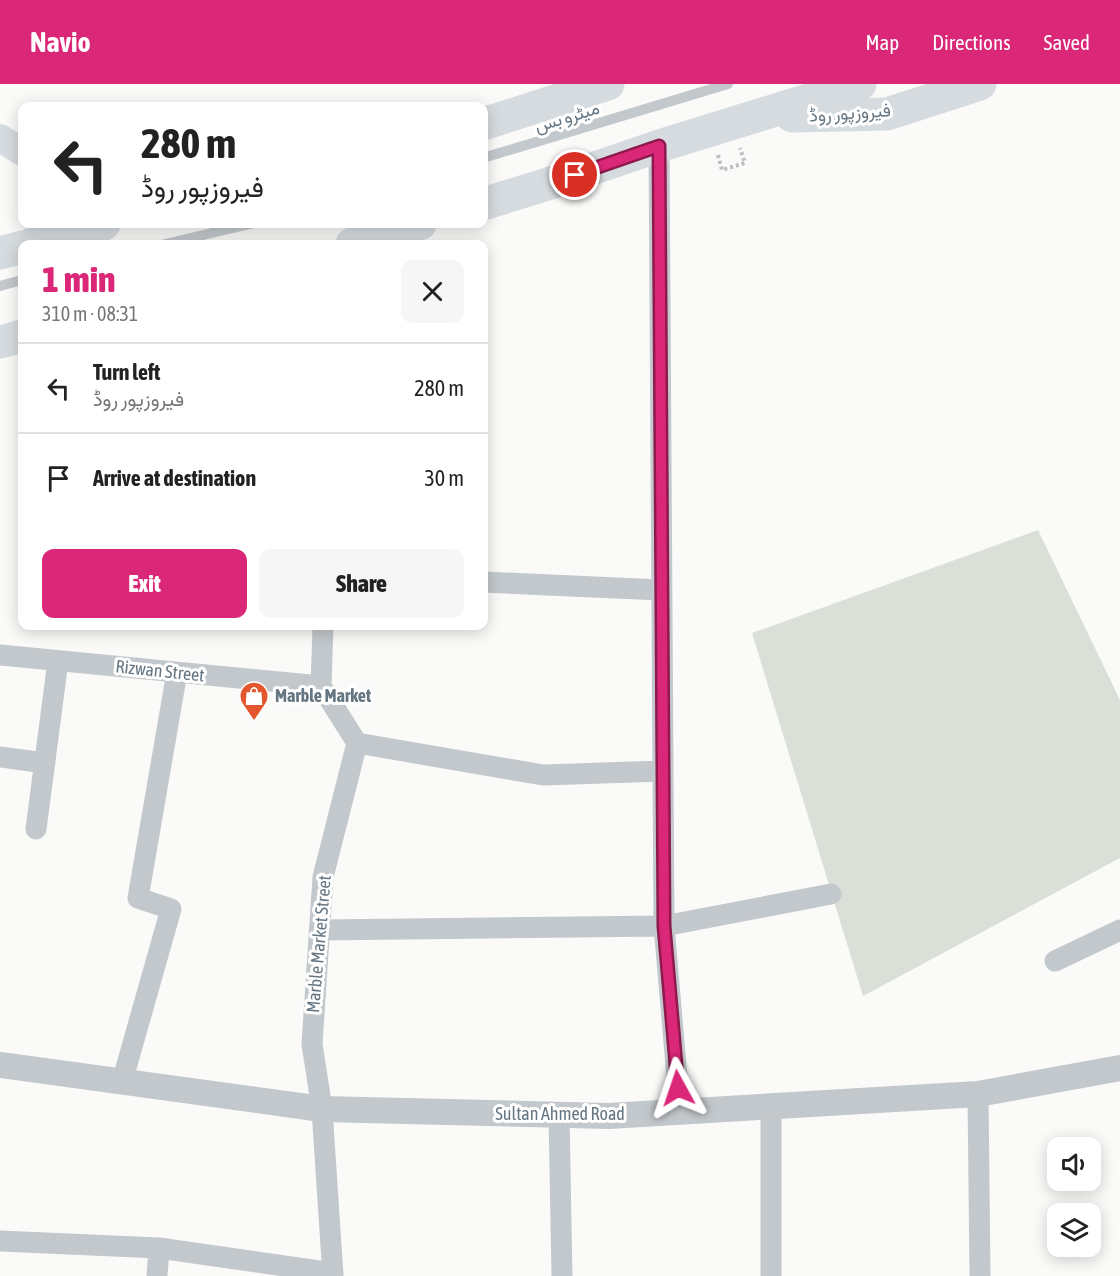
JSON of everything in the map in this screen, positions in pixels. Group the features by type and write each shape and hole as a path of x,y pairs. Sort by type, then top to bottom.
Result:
{"main road":[{"path":"488,122 609,84"},
{"name":"فیروزپور روڈ","path":"488,202 659,146 860,84"},
{"name":"فیروزپور روڈ","path":"751,117 887,114 981,84"},
{"path":"0,138 18,149"},
{"path":"46,240 90,228"},
{"path":"366,240 406,228"},
{"path":"0,253 18,248"},
{"path":"0,342 18,337"}],"street":[{"path":"659,146 664,926 680,1112"},
{"path":"488,582 661,590"},
{"path":"323,630 321,686 357,742 543,775 663,771"},
{"name":"Rizwan Street","path":"0,655 321,686"},
{"path":"36,829 58,661"},
{"path":"122,1082 171,909 138,898 177,672"},
{"name":"Marble Market Street","path":"333,1274 322,1109 312,1044 323,877 357,742"},
{"path":"0,757 45,763"},
{"path":"320,930 664,926 831,894"},
{"path":"1055,961 1120,930"},
{"name":"Sultan Ahmed Road","path":"0,1065 322,1109 609,1116 978,1094 1120,1068"},
{"path":"978,1094 980,1276"},
{"path":"771,1106 771,1276"},
{"path":"560,1115 562,1276"},
{"path":"0,1240 159,1248 333,1274"},
{"path":"157,1276 159,1248"}],"lane":[{"name":"میٹرو بس","path":"488,156 728,84"},
{"path":"182,240 232,228"},
{"path":"0,286 18,281"}],"path":[{"path":"722,170 745,163"}],"shaded area":[{"path":"1038,530 1120,700 1120,858 863,996 752,633"}],"place":[{"name":"Marble Market","path":"254,722"}],"route":[{"path":"575,175 659,146 664,926 678,1088"}]}
